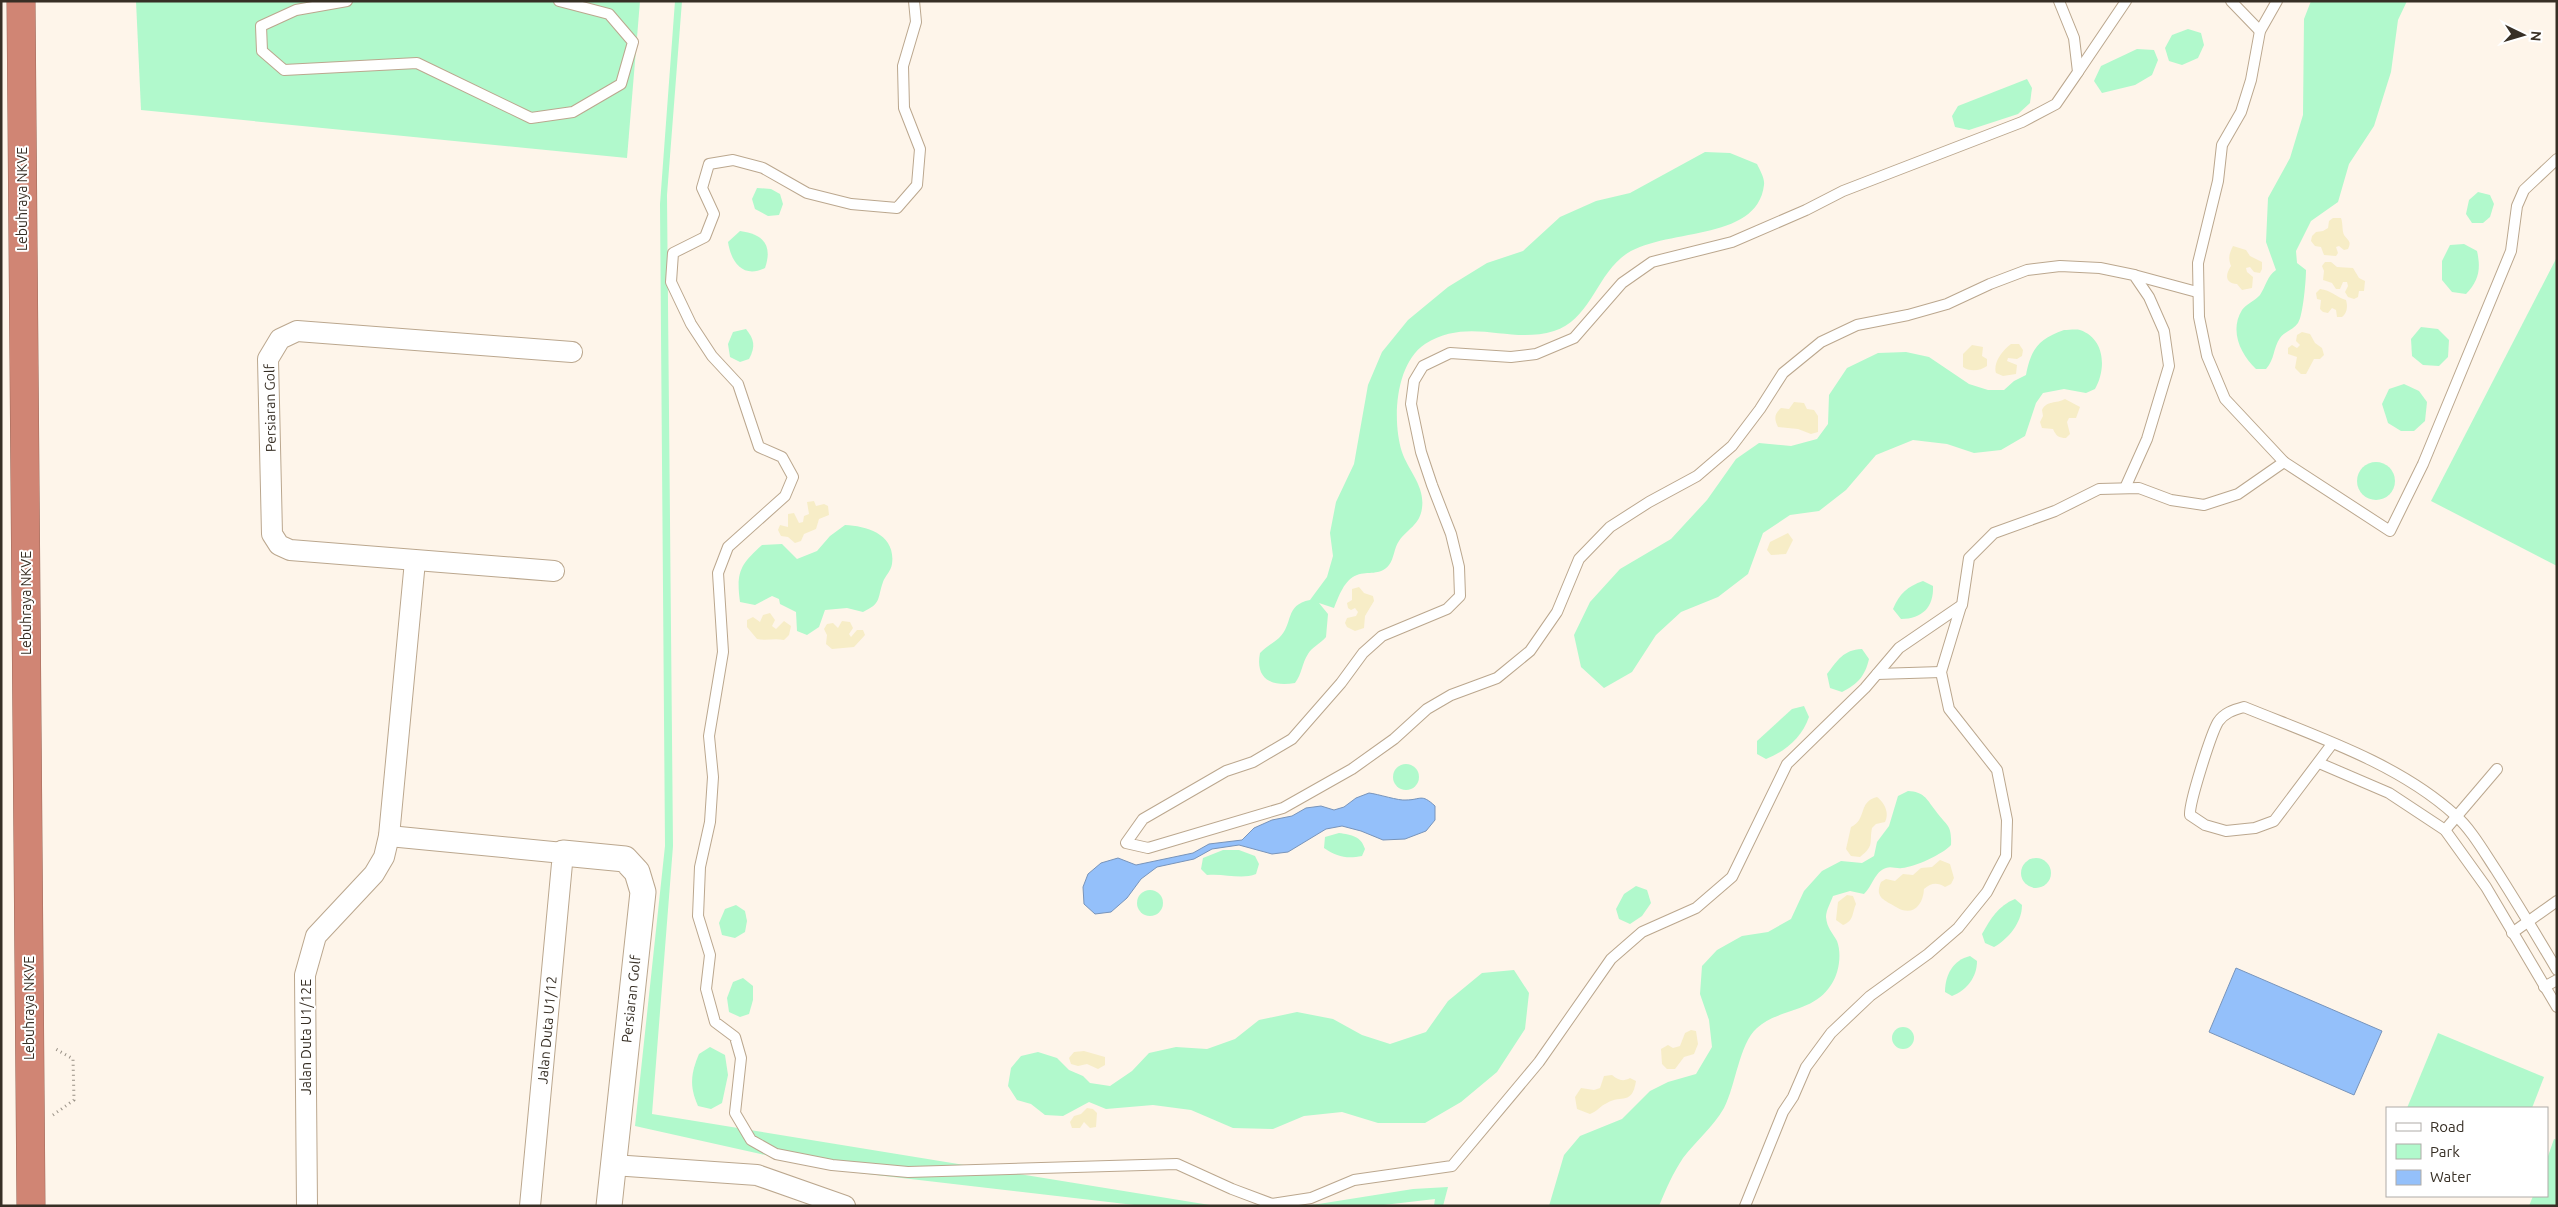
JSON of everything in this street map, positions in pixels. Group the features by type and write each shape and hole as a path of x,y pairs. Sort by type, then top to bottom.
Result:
{"highway":[{"name":"Lebuhraya NKVE","path":"21,1 31,1206"}],"street":[{"name":"Persiaran Golf","path":"554,571 290,550 279,545 272,534 268,359 280,339 297,331 572,352"},
{"path":"416,561 389,836 563,853"},
{"name":"Jalan Duta U1/12E","path":"307,1206 304,975 316,936 374,874 384,857 389,836"},
{"name":"Persiaran Golf","path":"563,853 626,859 637,872 642,892 609,1206"},
{"name":"Jalan Duta U1/12","path":"530,1206 563,853"},
{"path":"613,1165 757,1175 845,1206"}],"lane":[{"path":"348,1 296,10 261,26 262,51 284,70 417,63 531,118 574,112 621,84 633,42 610,14 559,1"},
{"path":"914,1 916,22 904,66 904,108 920,149 919,167 917,185 896,208 851,204 807,193 763,168 733,160 709,164 702,188 714,214 705,237 673,253 670,282 691,324 712,356 738,384 759,447 782,457 793,477 785,496 728,547 718,573 723,652 709,736 714,777 710,822 700,867 698,916 710,955 706,989 715,1022 735,1037 741,1058 735,1113 751,1140 776,1154 832,1165 908,1172 1177,1164 1272,1204 1311,1198 1354,1180 1452,1166 1539,1062 1611,959 1642,932 1696,908 1732,877 1788,764 1877,674 1899,648 1962,605"},
{"path":"2059,1 2074,38 2078,72"},
{"path":"2126,1 2056,104 2022,122 1843,191 1806,210 1732,242 1652,262 1622,283 1574,338 1536,354 1511,357 1450,353 1423,366 1414,381 1411,404 1421,452 1452,534 1459,567 1460,596 1446,609 1382,636 1363,653 1341,683 1292,739 1253,762 1226,771 1143,819 1126,843 1148,848 1283,808 1352,769 1394,739 1427,709 1451,695 1497,678 1530,651 1556,612 1579,559 1604,534 1649,502 1697,476 1732,446 1760,409 1783,373 1821,342 1857,325 1908,316 1947,304 1990,284 2027,270 2060,266 2084,267 2134,275 2197,292"},
{"path":"2231,1 2260,32"},
{"path":"2277,1 2260,32 2251,80 2241,112 2222,145 2218,181 2198,263 2197,292 2207,356 2225,399 2284,462 2390,531 2423,464 2511,251 2518,206 2524,190 2557,159"},
{"path":"2126,488 2147,439 2169,366 2164,331 2149,297 2134,275"},
{"path":"1745,1206 1783,1112 1793,1097 1806,1067 1831,1033 1870,996 1928,954 1958,928 1987,892 2006,856 2007,820 1997,770 1949,709 1941,672 1962,605 1969,558 1994,533 2055,511 2099,489 2139,488 2171,500 2204,505 2238,494 2284,462"},
{"path":"1877,674 1941,672"},
{"path":"2332,744 2274,821 2255,828 2226,831 2205,825 2190,816 2190,801 2218,723 2229,711 2244,707 2367,758 2405,776 2456,816 2483,851 2530,922 2557,970"},
{"path":"2319,763 2389,793 2445,830 2486,887 2557,1007"},
{"path":"2445,830 2497,768"},
{"path":"2512,933 2557,901"},
{"path":"2544,987 2557,980"}],"path":[{"path":"30,1034 73,1059 74,1100 30,1131"}],"green space":[{"path":"136,1 640,1 627,158 141,110"},
{"path":"675,1 682,1 667,195 673,846 652,1114 1216,1206 1143,1206 833,1170 635,1126 665,846 660,204"},
{"path":"2311,1 2407,1 2398,20 2391,72 2374,126 2349,164 2338,202 2311,221 2296,251 2297,263 2306,270 2300,319 2296,325 2280,338 2266,369 2256,369 2246,357 2238,342 2238,318 2242,310 2260,295 2269,278 2276,270 2266,242 2268,198 2290,158 2303,115 2304,19"},
{"path":"2188,29 2201,33 2204,45 2198,58 2182,65 2169,61 2165,48 2172,35"},
{"path":"2137,49 2154,50 2158,60 2152,75 2135,85 2102,93 2094,81 2101,66"},
{"path":"2027,79 2032,88 2030,103 2018,114 1969,130 1955,127 1952,116 1958,106"},
{"path":"1705,152 1730,153 1757,164 1763,177 1764,185 1757,204 1744,217 1725,226 1637,248 1621,258 1612,267 1584,309 1575,318 1566,326 1554,331 1521,335 1474,331 1458,332 1442,336 1425,344 1415,353 1407,365 1398,394 1397,425 1402,452 1421,493 1422,508 1419,519 1399,541 1391,563 1382,571 1352,577 1343,589 1334,608 1319,603 1328,614 1326,637 1308,654 1295,683 1279,684 1267,679 1260,669 1260,653 1284,633 1296,606 1310,600 1327,577 1333,556 1330,533 1336,502 1354,464 1368,385 1382,352 1408,320 1448,287 1487,263 1523,251 1560,217 1596,201 1630,193"},
{"path":"757,188 771,189 780,194 783,204 779,215 768,216 755,209 752,199"},
{"path":"2478,192 2490,195 2494,204 2490,217 2483,223 2472,223 2466,214 2469,200"},
{"path":"740,231 755,235 764,242 768,253 765,268 757,271 744,270 735,262 728,242"},
{"path":"2464,244 2477,251 2479,263 2478,274 2474,284 2466,294 2452,292 2442,280 2442,261 2450,245"},
{"path":"2557,257 2557,566 2431,501"},
{"path":"2421,327 2438,329 2449,340 2448,357 2439,366 2423,365 2412,356 2411,339"},
{"path":"746,329 752,339 753,350 749,359 740,362 730,357 728,344 733,332"},
{"path":"2064,330 2080,330 2089,334 2095,340 2099,348 2102,364 2099,381 2095,389 2086,393 2064,389 2043,393 2036,403 2025,436 2001,450 1974,453 1947,444 1913,440 1876,455 1846,490 1819,511 1790,515 1763,533 1748,574 1718,597 1681,612 1656,635 1632,672 1604,688 1581,667 1574,635 1590,602 1620,569 1671,539 1707,500 1736,459 1759,443 1791,446 1817,439 1828,424 1829,395 1847,368 1878,353 1906,352 1929,357 1969,384 1988,390 2004,390 2014,381 2026,375 2034,351 2042,341"},
{"path":"2404,384 2419,391 2427,402 2425,421 2414,431 2401,431 2388,423 2382,404 2389,389"},
{"path":"2376,462 2389,468 2395,481 2389,494 2376,500 2363,494 2357,481 2363,468"},
{"path":"845,525 871,530 885,539 890,546 892,564 883,582 878,600 873,606 863,612 847,608 825,610 819,627 807,635 797,631 796,612 780,604 779,599 772,596 755,605 740,602 739,576 741,570 749,558 762,545 782,544 797,559 817,551 830,536"},
{"path":"1923,581 1933,586 1929,606 1915,617 1901,619 1893,609 1898,599 1908,588"},
{"path":"1862,649 1869,659 1860,679 1842,692 1830,688 1827,674 1834,664 1850,651"},
{"path":"1804,706 1809,717 1798,737 1780,752 1766,759 1757,754 1757,741 1792,709"},
{"path":"1406,764 1415,768 1419,777 1415,786 1406,790 1397,786 1393,777 1397,768"},
{"path":"1908,791 1921,794 1929,802 1949,828 1951,845 1921,863 1900,868 1888,867 1882,870 1864,894 1850,891 1833,896 1826,917 1839,946 1838,970 1834,980 1824,994 1815,1001 1775,1017 1757,1028 1751,1035 1742,1054 1724,1108 1683,1158 1659,1206 1549,1206 1564,1155 1580,1136 1622,1119 1650,1091 1668,1082 1696,1074 1712,1047 1709,1020 1700,994 1702,966 1717,950 1742,936 1768,932 1791,919 1804,891 1822,871 1841,861 1862,863 1874,856 1877,842 1889,826 1898,796"},
{"path":"1339,833 1352,836 1361,841 1365,849 1362,856 1342,856 1324,848 1325,837"},
{"path":"1223,850 1239,850 1255,856 1259,864 1256,874 1250,876 1207,875 1201,869 1203,858"},
{"path":"2036,858 2042,859 2050,867 2050,879 2042,887 2036,888 2030,887 2022,879 2021,873 2022,867 2030,859"},
{"path":"1636,886 1647,890 1651,903 1642,916 1630,924 1619,919 1616,909 1624,894"},
{"path":"1150,890 1159,894 1163,903 1159,912 1150,916 1141,912 1137,903 1141,894"},
{"path":"2015,899 2022,905 2020,918 2013,930 1994,947 1985,943 1982,934 1992,918 1999,909"},
{"path":"736,905 745,911 747,921 745,932 735,938 722,935 719,923 725,909"},
{"path":"1970,956 1977,961 1973,978 1967,987 1952,996 1945,992 1948,974 1959,961"},
{"path":"1514,970 1529,993 1525,1029 1497,1072 1461,1102 1425,1123 1378,1123 1342,1112 1304,1116 1273,1129 1233,1128 1191,1110 1153,1105 1106,1109 1089,1102 1063,1116 1045,1115 1031,1104 1017,1100 1008,1086 1011,1068 1021,1056 1038,1052 1057,1058 1069,1070 1083,1076 1090,1083 1110,1086 1132,1071 1149,1053 1176,1047 1207,1049 1235,1039 1259,1020 1297,1012 1333,1019 1362,1035 1390,1044 1426,1032 1448,1001 1482,973"},
{"path":"743,978 753,986 753,1000 749,1014 740,1017 729,1012 727,998 733,982"},
{"path":"1903,1027 1911,1030 1914,1038 1911,1046 1903,1049 1895,1046 1892,1038 1895,1030"},
{"path":"2438,1033 2544,1077 2532,1107 2407,1107"},
{"path":"710,1047 725,1055 728,1075 722,1103 711,1109 698,1106 692,1086 694,1067 699,1054"},
{"path":"2554,1139 2557,1140 2557,1206 2529,1206 2533,1197 2548,1197 2548,1156"},
{"path":"1448,1187 1443,1206 1434,1206 1435,1199 1375,1206 1306,1206 1413,1189"}],"sand":[{"path":"2333,218 2341,218 2343,233 2350,243 2348,249 2344,250 2339,246 2336,247 2338,253 2336,256 2324,255 2321,247 2315,246 2311,241 2312,236 2316,232 2328,228 2329,221"},
{"path":"2233,246 2246,250 2250,256 2262,262 2260,273 2254,272 2250,267 2246,268 2247,272 2253,277 2252,288 2242,290 2237,284 2230,282 2227,278 2231,266 2229,256"},
{"path":"2325,262 2331,262 2337,267 2353,268 2359,278 2365,281 2364,291 2359,291 2358,297 2354,299 2348,297 2345,292 2348,286 2347,282 2343,282 2340,289 2336,289 2332,283 2323,280 2324,271 2322,266"},
{"path":"2320,289 2346,300 2347,310 2342,317 2337,317 2336,310 2332,308 2328,313 2320,309 2321,300 2317,299 2316,293"},
{"path":"2302,332 2310,334 2315,343 2322,348 2324,355 2320,359 2314,359 2306,374 2301,374 2295,368 2297,357 2288,354 2288,348 2292,345 2297,348 2300,345 2296,341 2297,335"},
{"path":"2011,344 2019,344 2023,350 2022,356 2017,359 2008,358 2007,361 2017,365 2016,374 2003,376 1996,373 1997,361"},
{"path":"1972,345 1983,347 1982,356 1987,359 1987,366 1975,370 1963,367 1963,354"},
{"path":"2065,399 2080,407 2076,418 2069,418 2067,422 2070,434 2066,438 2061,438 2053,429 2042,428 2040,422 2043,416 2042,410 2046,405"},
{"path":"1794,402 1804,403 1807,409 1814,410 1818,416 1818,432 1811,434 1798,429 1778,427 1775,419 1777,412 1781,408 1789,409"},
{"path":"814,501 816,506 824,504 828,506 829,515 819,519 816,529 804,534 801,541 795,543 788,537 781,536 778,530 780,525 788,527 788,514 794,513 799,523 803,522 804,516 809,514 807,502"},
{"path":"1788,533 1793,540 1786,554 1771,555 1767,550 1770,542"},
{"path":"1359,587 1364,593 1373,596 1374,601 1365,616 1364,628 1355,631 1347,627 1345,623 1347,618 1356,616 1358,612 1355,608 1351,610 1348,608 1347,603 1352,600 1352,589"},
{"path":"770,613 775,620 772,626 776,629 784,621 791,626 789,635 784,640 757,639 747,627 747,620 753,617 760,622 763,615"},
{"path":"842,621 850,622 853,628 849,634 851,637 857,630 863,630 865,635 854,647 832,649 826,644 827,635 824,629 827,624 833,623 838,628"},
{"path":"1877,797 1886,808 1885,822 1876,824 1872,828 1870,847 1865,853 1860,857 1851,856 1846,849 1851,827 1859,820 1867,802"},
{"path":"1940,860 1950,864 1954,878 1951,884 1945,887 1939,884 1932,884 1924,889 1919,905 1916,908 1907,911 1902,910 1880,895 1879,887 1881,882 1886,879 1895,881 1903,874 1913,875 1921,868 1932,867"},
{"path":"1847,895 1853,896 1856,904 1851,919 1843,925 1836,920 1838,902"},
{"path":"1691,1030 1696,1031 1698,1044 1694,1054 1684,1057 1675,1069 1667,1069 1662,1064 1661,1049 1668,1045 1673,1048 1680,1046 1685,1033"},
{"path":"1084,1051 1105,1057 1105,1065 1098,1069 1087,1064 1078,1066 1071,1064 1069,1058 1074,1052"},
{"path":"1612,1075 1621,1080 1630,1078 1636,1081 1632,1094 1629,1097 1612,1100 1590,1114 1577,1109 1575,1097 1581,1088 1594,1090 1600,1088 1604,1076"},
{"path":"1087,1108 1093,1109 1097,1113 1096,1127 1090,1128 1084,1122 1080,1128 1072,1128 1070,1122 1074,1116 1081,1114"}],"water":[{"path":"1369,793 1403,800 1424,798 1435,806 1435,820 1426,831 1405,839 1383,840 1342,826 1326,829 1288,852 1272,854 1239,845 1212,849 1194,859 1157,867 1141,879 1127,898 1111,912 1095,914 1084,904 1083,887 1088,874 1101,863 1118,858 1136,865 1193,853 1209,844 1242,840 1254,828 1272,820 1292,816 1306,808 1321,806 1334,810 1344,807 1356,798"},
{"path":"2236,968 2382,1031 2354,1095 2209,1032"}]}
